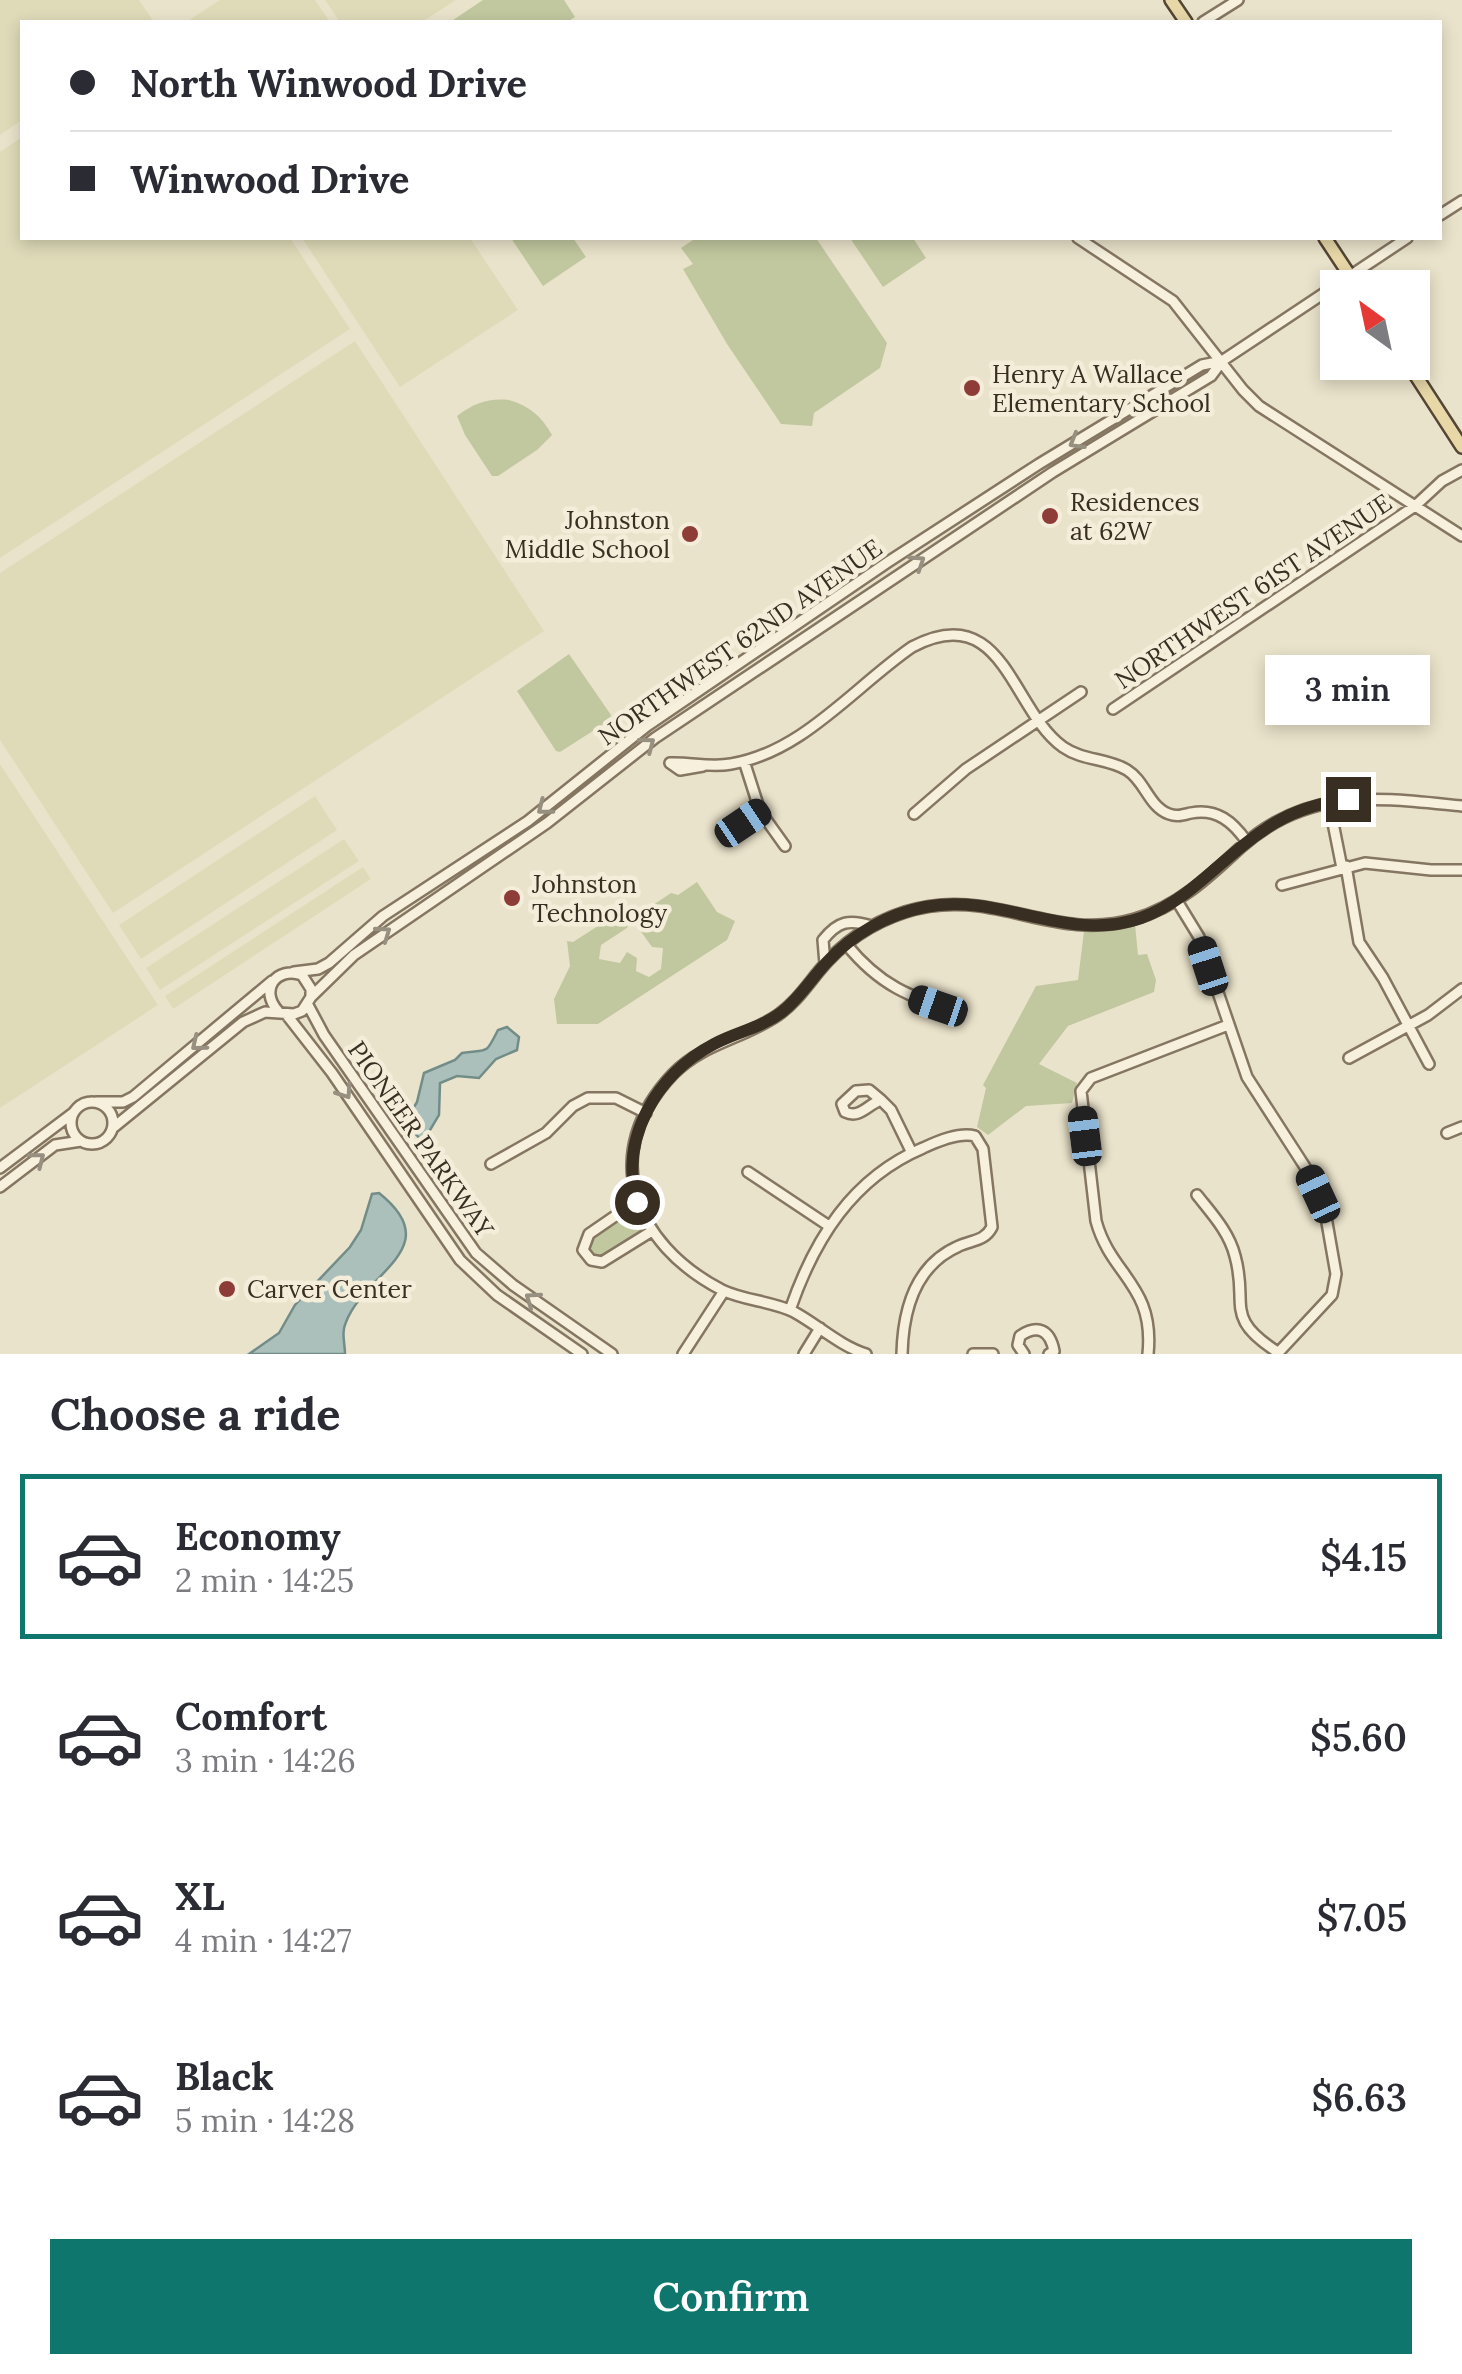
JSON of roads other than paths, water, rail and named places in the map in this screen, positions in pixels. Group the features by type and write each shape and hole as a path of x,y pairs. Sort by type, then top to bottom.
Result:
{"main road":[{"path":"1326,240 1347,270"},
{"path":"1419,380 1462,447"}],"street":[{"path":"1207,20 1238,0"},
{"path":"1081,240 1163,292 1259,406 1462,536"},
{"name":"NORTHWEST 62ND AVENUE","path":"1369,270 1405,240"},
{"name":"NORTHWEST 62ND AVENUE","path":"294,972 318,969 329,963 383,916 528,821 647,726 892,559 1202,365 1222,361 1320,303"},
{"name":"NORTHWEST 62ND AVENUE","path":"310,1001 376,938 547,823 655,738 1040,481 1211,376 1222,361"},
{"name":"NORTHWEST 61ST AVENUE","path":"1113,708 1415,506 1442,481 1462,470"},
{"path":"703,766 744,761 788,743 912,647 943,636 966,638 996,654 1038,721 1067,750 1127,770 1160,810 1181,816 1218,814 1230,821 1247,842"},
{"path":"914,814 966,769 1081,692"},
{"path":"744,761 760,811 784,846"},
{"path":"866,1354 846,1350 790,1310 724,1291 678,1260 652,1231 637,1202 631,1161 646,1112 660,1089 684,1064 712,1045 781,1013 846,944 873,926 906,912 960,903 994,906 1062,924 1095,926 1142,918 1177,901 1247,842 1292,814 1329,802 1368,798 1462,806"},
{"path":"726,835 760,811"},
{"path":"1334,823 1359,942 1384,978 1429,1064"},
{"path":"1282,885 1344,867 1379,864 1462,870"},
{"path":"1177,901 1199,937 1228,1025 1259,1100 1293,1148 1318,1194 1335,1264 1335,1285 1328,1303 1278,1353 1246,1324 1238,1302 1236,1256 1220,1224 1197,1195"},
{"path":"825,964 823,940 835,925 851,920 873,926"},
{"path":"846,944 868,970 892,988 960,1013"},
{"path":"0,1168 88,1102 123,1102 133,1097 278,975 294,972 308,981 310,1001 302,1010 255,1015 114,1127 104,1141 55,1145 0,1188"},
{"path":"272,981 269,997 282,1012"},
{"path":"1349,1058 1409,1026 1462,990"},
{"name":"PIONEER PARKWAY","path":"310,1001 324,1034 476,1252 513,1285 612,1354"},
{"name":"PIONEER PARKWAY","path":"282,1012 332,1073 460,1260 497,1295 582,1354"},
{"path":"1148,1354 1148,1317 1142,1298 1102,1239 1096,1221 1081,1090 1090,1078 1228,1025"},
{"path":"492,1164 546,1133 572,1106 588,1098 616,1098 646,1112"},
{"path":"880,1100 891,1110 912,1153"},
{"path":"97,1102 110,1111 114,1127"},
{"path":"74,1111 72,1127 80,1141"},
{"path":"1448,1133 1462,1128"},
{"path":"790,1310 801,1279 829,1226 874,1177 912,1153 958,1136 975,1136 983,1149 992,1227 985,1238 949,1252 920,1278 906,1309 902,1354"},
{"path":"748,1172 829,1226"},
{"path":"637,1202 589,1234 583,1250 591,1260 602,1262 652,1231"},
{"path":"683,1354 724,1291"},
{"path":"804,1354 820,1328"},
{"path":"1024,1354 1018,1345 1020,1336 1036,1329 1052,1337 1054,1351 1049,1354"},
{"path":"973,1354 993,1354"}],"water":[{"path":"507,1027 519,1037 517,1050 496,1059 479,1078 457,1076 440,1083 439,1115 423,1142 407,1119 417,1102 424,1073 462,1053 486,1049 498,1030"},
{"path":"379,1193 398,1212 406,1229 404,1245 346,1322 345,1354 249,1354 279,1333 295,1305 350,1247 361,1230 372,1194"}],"place":[{"name":"Henry A Wallace Elementary School","path":"972,388"},
{"name":"Residences at 62W","path":"1050,516"},
{"name":"Johnston Middle School","path":"690,534"},
{"name":"Johnston Technology","path":"512,898"},
{"name":"Carver Center","path":"227,1289"}]}
